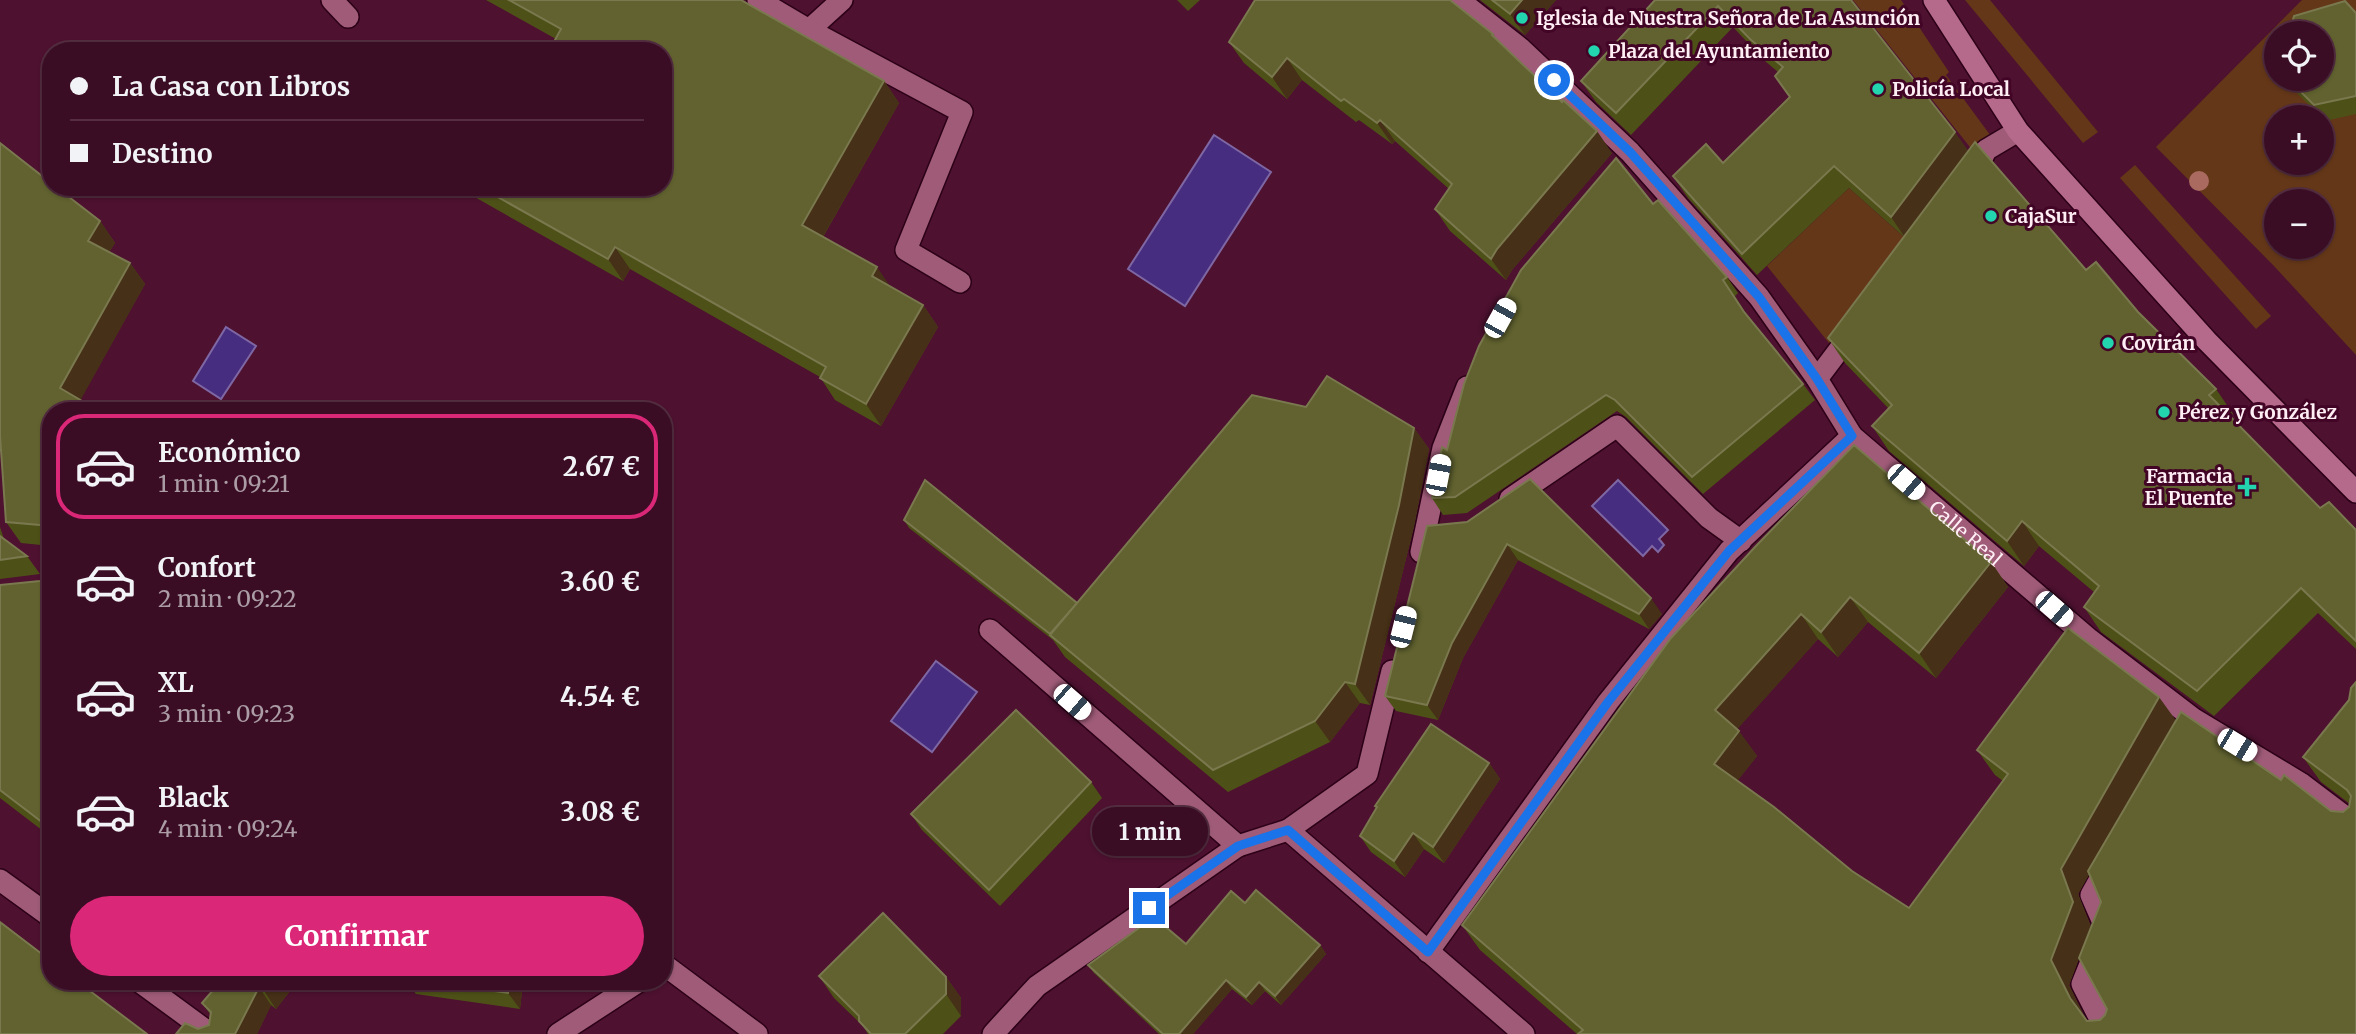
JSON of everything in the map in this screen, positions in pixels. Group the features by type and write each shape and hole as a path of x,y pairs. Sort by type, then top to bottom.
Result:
{"street":[{"path":"332,0 348,17"},
{"path":"758,0 962,111 906,250 960,282"},
{"path":"809,30 842,0"},
{"name":"Calle Real","path":"1459,0 1520,48 1630,152 1759,297 1817,379 1852,436 2088,638 2194,719 2302,784 2356,825"},
{"path":"1934,0 2018,131 2207,341 2356,492"},
{"path":"1958,193 1986,150 2018,131"},
{"path":"1612,173 1630,152"},
{"path":"1817,379 1868,312"},
{"path":"1417,568 1443,448 1474,370"},
{"path":"1494,511 1617,426 1709,518 1741,541"},
{"path":"1428,952 1608,702 1729,551 1852,436"},
{"path":"1427,529 1449,528"},
{"path":"990,630 1238,846"},
{"path":"993,1034 1037,986 1238,846 1288,830 1367,774 1398,645"},
{"path":"2181,739 2194,719"},
{"path":"2302,784 2317,765"},
{"path":"1288,830 1524,1034"},
{"path":"2111,1034 2082,984 2105,927 2091,895 2117,849"},
{"path":"0,880 42,910"},
{"path":"672,972 757,1034"},
{"path":"151,990 211,1034"},
{"path":"558,1034 626,990"}],"shaded area":[{"path":"1853,0 1901,0 1949,72 1946,75 1996,143 1981,161"},
{"path":"1965,0 1990,0 2098,132 2083,143"},
{"path":"2302,0 2356,0 2356,355 2267,259 2334,259 2334,189 2264,189 2264,256 2156,147 2264,38 2264,91 2334,91 2334,21 2281,21"},
{"path":"1214,135 1271,172 1185,306 1128,269"},
{"path":"2135,165 2271,316 2256,329 2120,178"},
{"path":"1849,188 1915,247 1833,348 1767,266"},
{"path":"226,327 256,346 221,399 193,381"},
{"path":"1618,480 1668,530 1659,539 1664,545 1658,552 1652,546 1643,556 1592,506"},
{"path":"936,661 977,692 932,752 891,721"}],"building":[{"path":"509,0 741,0 884,81 802,225 877,267 872,276 923,305 866,404 820,378 826,367 615,247 608,259 496,196 672,196 672,42 554,42 561,29"},
{"path":"1255,0 1450,0 1493,34 1562,102 1563,100 1597,131 1491,259 1435,209 1452,184 1380,120 1377,123 1344,99 1341,101 1287,58 1272,77 1229,42"},
{"path":"1492,0 1522,0 1510,14"},
{"path":"1655,0 1851,0 1955,132 1891,217 1834,166 1742,254 1673,176 1706,144 1723,163 1790,97 1775,76 1783,67 1750,39 1718,6 1616,113 1581,81"},
{"path":"2345,1 2356,13 2356,96 2314,105 2300,91 2334,91 2334,21 2293,21 2294,16"},
{"path":"1975,142 2086,270 2096,262 2138,312 2216,389 2209,395 2320,508 2329,502 2356,530 2356,641 2301,588 2197,691 2084,607 2099,586 2022,521 2007,541 1872,426 1892,405 1828,338"},
{"path":"0,143 42,176 42,196 68,196 100,221 88,241 130,263 60,388 84,402 42,402 42,525 6,522 0,436"},
{"path":"1616,158 1653,204 1658,200 1727,277 1723,280 1744,312 1803,384 1692,477 1615,400 1606,395 1455,497 1432,498 1442,447 1447,450 1464,384 1479,346 1521,270"},
{"path":"1327,376 1414,428 1399,505 1355,684 1345,682 1315,721 1213,770 1050,635 1252,395 1306,407"},
{"path":"1854,445 1991,562 1919,653 1850,597 1821,632 1801,614 1715,710 1739,731 1714,764 1774,807 1852,871 1909,908 2008,774 1977,750 2068,628 2159,697 2061,869 2073,902 2051,960 2070,998 2087,1021 2100,1020 2107,1009 2079,958 2101,902 2088,871 2181,712 2281,780 2284,775 2331,811 2343,812 2349,807 2351,796 2347,790 2303,757 2349,700 2351,688 2356,682 2356,1034 1578,1034 1583,1030 1462,925 1671,638"},
{"path":"1530,479 1651,598 1639,614 1507,544 1452,643 1427,705 1385,696 1427,526 1467,522"},
{"path":"925,480 1077,603 1050,634 904,520"},
{"path":"0,536 27,556 0,560"},
{"path":"40,581 42,822 0,790 0,585"},
{"path":"1016,710 1091,782 989,890 911,814"},
{"path":"1431,724 1489,763 1433,847 1413,833 1394,861 1360,836 1377,807 1375,806"},
{"path":"1256,890 1320,945 1275,996 1259,982 1246,997 1226,980 1179,1034 1163,1034 1088,965 1154,917 1186,944 1231,891 1245,903"},
{"path":"883,913 946,977 946,994 905,1034 871,1034 859,1021 859,1016 819,976"},
{"path":"0,922 42,954 42,990 89,990 147,1034 0,1034"},
{"path":"213,990 257,990 235,1034 176,1034 185,1023 198,1029 209,1025 211,1012 202,1003"},
{"path":"487,990 509,990 508,993"}],"place":[{"name":"Iglesia de Nuestra Señora de La Asunción","path":"1522,18"},
{"name":"Plaza del Ayuntamiento","path":"1594,51"},
{"name":"Policía Local","path":"1878,89"},
{"name":"CajaSur","path":"1991,216"},
{"name":"Covirán","path":"2108,343"},
{"name":"Pérez y González","path":"2164,412"},
{"name":"Farmacia El Puente","path":"2247,487"}],"route":[{"path":"1149,908 1238,846 1288,830 1428,952 1608,702 1729,551 1852,436 1817,379 1759,297 1630,152 1554,80"}]}
